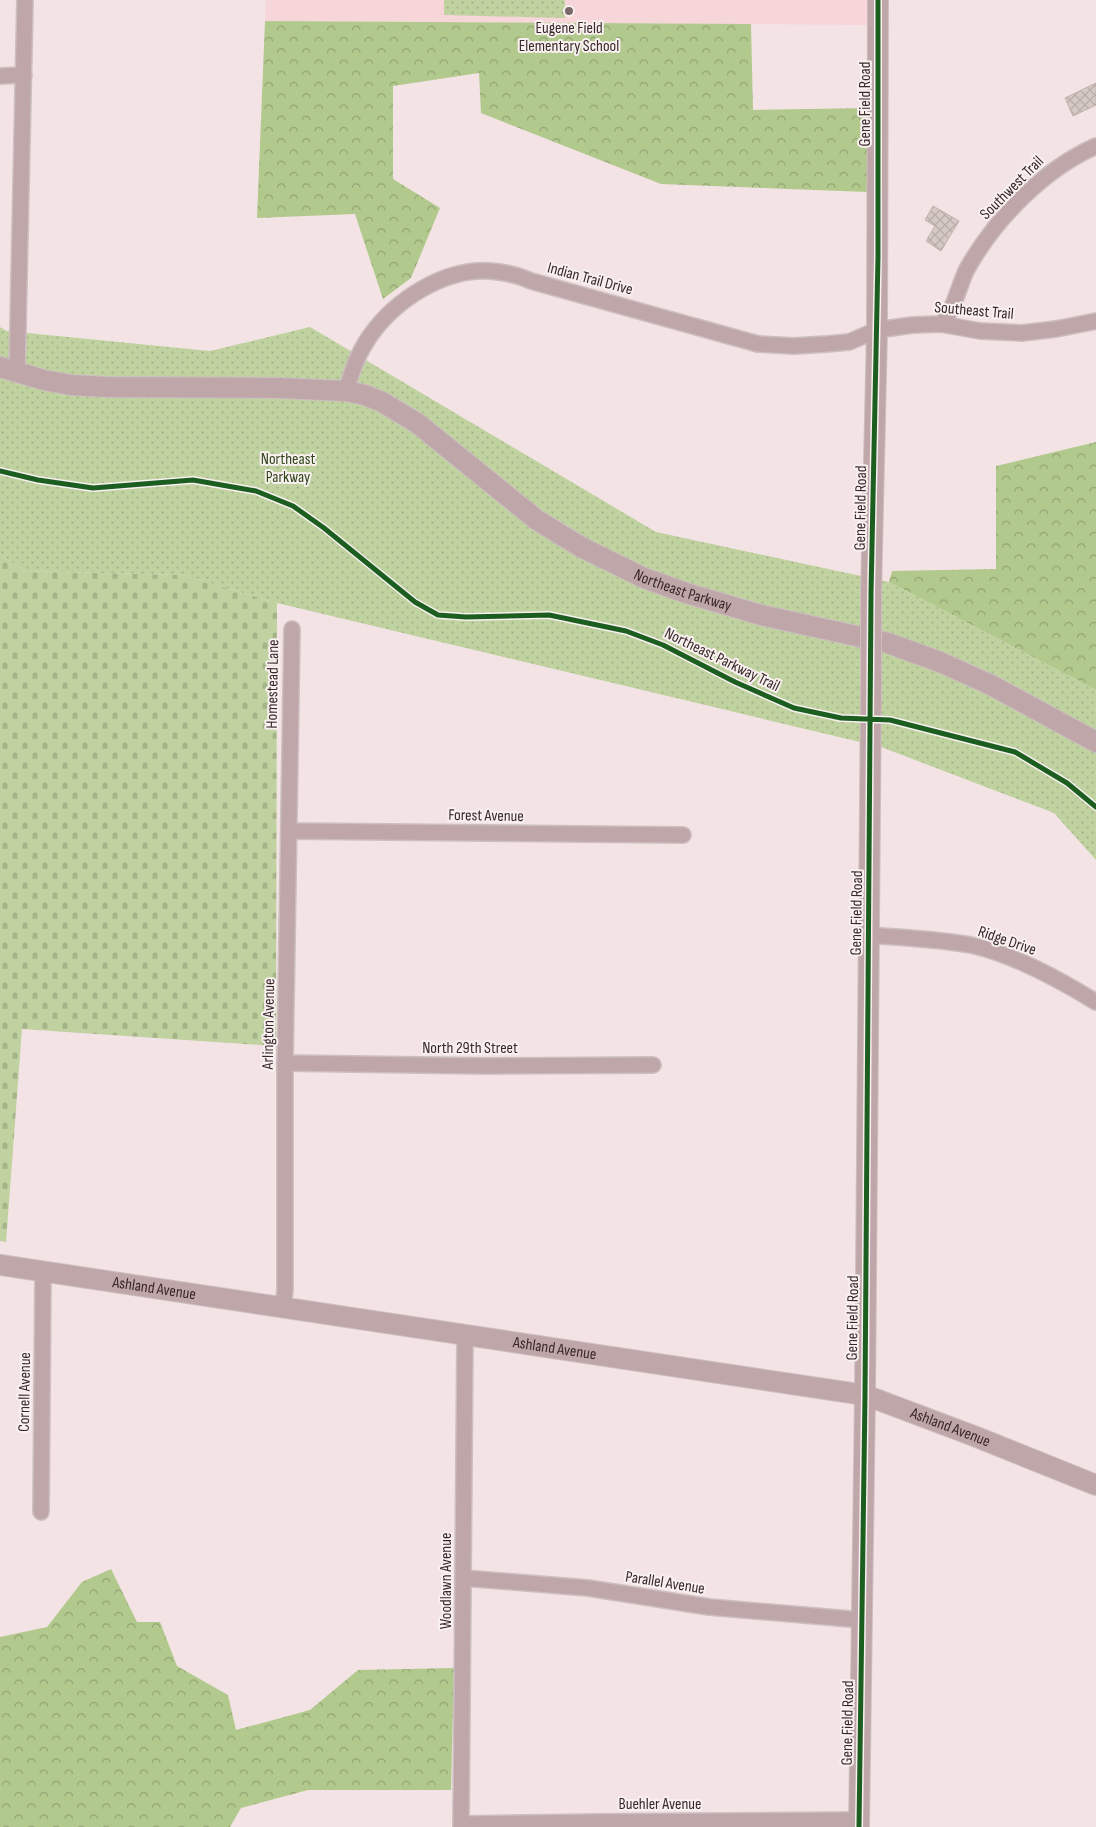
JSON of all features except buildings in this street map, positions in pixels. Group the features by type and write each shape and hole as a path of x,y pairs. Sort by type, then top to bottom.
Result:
{"street":[{"path":"9,370 24,76 25,0"},
{"name":"Gene Field Road","path":"859,1824 865,1395 871,594 878,330 878,0"},
{"path":"0,76 24,76"},
{"name":"Southwest Trail","path":"941,324 950,312 967,270 987,238 1011,208 1060,164 1096,146"},
{"name":"Indian Trail Drive","path":"346,391 354,364 370,335 392,311 429,286 451,276 471,272 507,273 758,344 794,346 849,342 878,330"},
{"name":"Southeast Trail","path":"878,330 941,324 980,331 1022,333 1096,321"},
{"name":"Northeast Parkway","path":"9,370 71,385 279,388 346,391 365,395 382,402 417,423 537,520 581,548 644,578 686,593 762,615 888,643 940,662 991,685 1096,742"},
{"name":"Homestead Lane","path":"289,741 292,629"},
{"name":"Arlington Avenue","path":"283,1308 285,1280 289,741"},
{"name":"Forest Avenue","path":"289,831 683,834"},
{"name":"Ridge Drive","path":"869,935 976,946 1008,957 1059,980 1096,1002"},
{"name":"North 29th Street","path":"286,1063 478,1066 653,1065"},
{"name":"Ashland Avenue","path":"0,1265 865,1395 1096,1485"},
{"name":"Cornell Avenue","path":"41,1512 43,1272"},
{"name":"Woodlawn Avenue","path":"461,1826 465,1336"},
{"name":"Parallel Avenue","path":"464,1578 588,1588 709,1607 862,1620"},
{"name":"Buehler Avenue","path":"461,1826 597,1822 859,1824"}],"shaded area":[{"name":"Eugene Field Elementary School","path":"266,0 872,0 871,25 265,21"}],"green space":[{"path":"444,0 565,0 565,18 444,15"},
{"path":"265,21 751,24 753,110 869,108 867,192 661,184 481,113 479,73 393,86 393,179 440,208 411,278 383,299 355,214 257,218"},
{"name":"Northeast Parkway","path":"0,327 7,331 210,351 310,327 656,532 889,582 1096,690 1096,860 1054,813 881,747 277,603 182,575 25,571 0,557"},
{"path":"1096,442 1096,690 889,582 892,571 996,569 996,466"},
{"path":"0,557 25,571 182,575 277,603 276,1046 22,1029 6,1242 0,1241"},
{"path":"111,1569 137,1622 160,1622 177,1666 228,1695 236,1730 310,1710 358,1670 454,1668 451,1790 308,1790 241,1808 230,1827 0,1827 0,1637 47,1627 82,1582"}],"cycle path":[{"path":"859,1827 865,1395 871,594 878,257 878,0"},
{"name":"Northeast Parkway Trail","path":"0,471 38,480 93,488 193,480 256,491 293,506 324,528 415,602 438,615 466,617 549,615 626,631 663,645 735,682 794,708 841,718 890,720 1015,752 1067,783 1096,807"}],"place":[{"name":"Eugene Field Elementary School","path":"569,11"}]}
